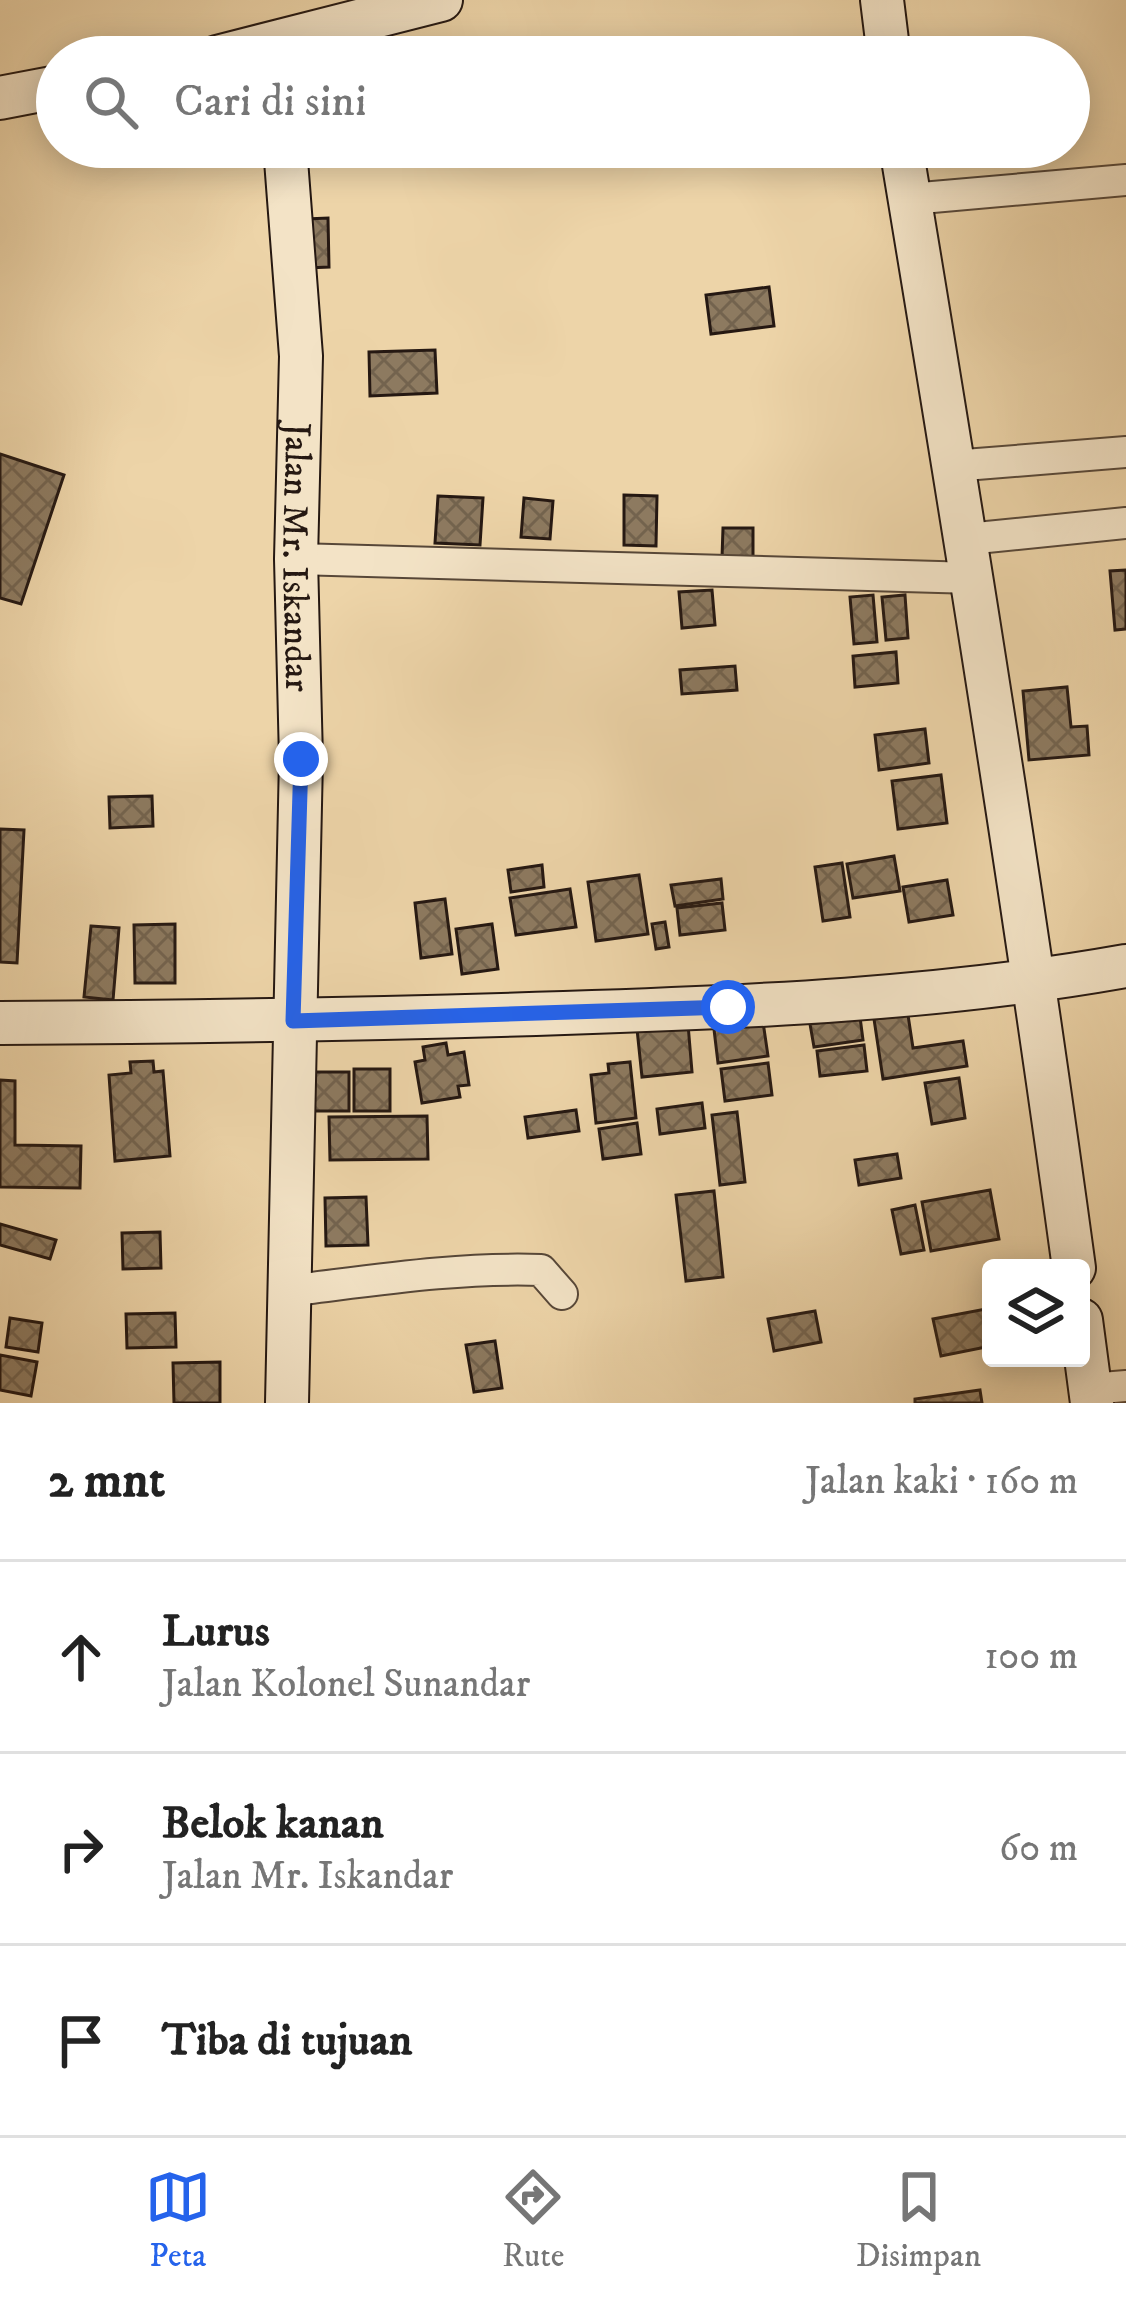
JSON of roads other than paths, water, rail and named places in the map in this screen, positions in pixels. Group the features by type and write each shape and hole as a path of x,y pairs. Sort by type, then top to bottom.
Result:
{"main road":[{"path":"282,32 441,0"},
{"path":"882,0 886,36"},
{"path":"0,98 36,91"},
{"name":"Jalan Mr. Iskandar","path":"287,168 301,356 296,560 301,759 287,1403"},
{"path":"905,168 970,558 1073,1259"},
{"path":"0,1023 293,1021 728,1007 1035,982 1126,967"},
{"path":"1090,1350 1103,1393"}],"street":[{"path":"910,199 1126,180"},
{"path":"952,466 1126,452"},
{"path":"296,560 970,558 1126,523"},
{"path":"286,1291 457,1271 541,1270 562,1294"}]}
